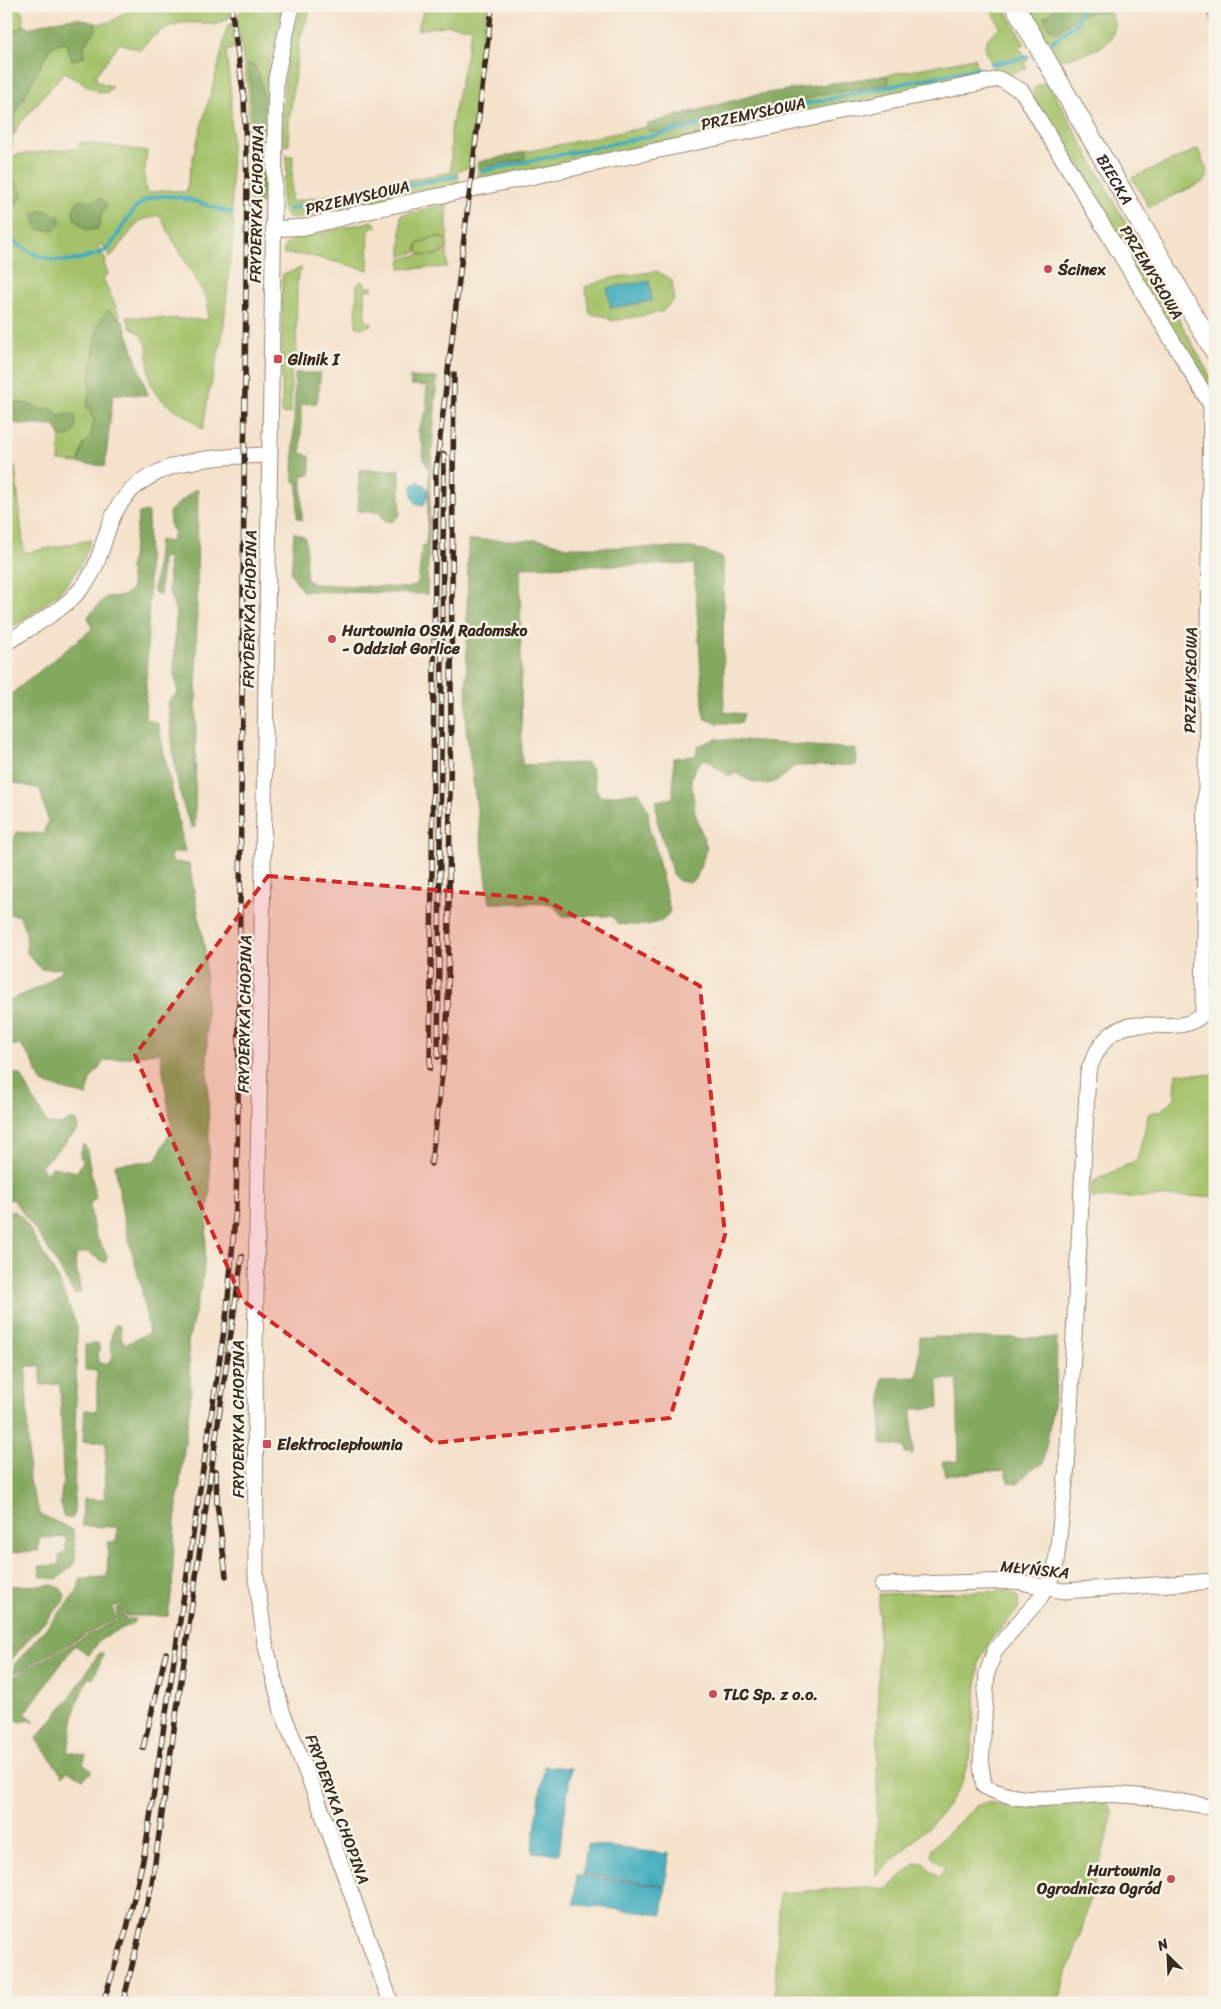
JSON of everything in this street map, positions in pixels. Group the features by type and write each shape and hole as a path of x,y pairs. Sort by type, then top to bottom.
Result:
{"main road":[{"name":"BIECKA","path":"1015,6 1215,352"}],"street":[{"name":"FRYDERYKA CHOPINA","path":"292,6 276,78 255,1351 256,1575 265,1643 282,1711 318,1801 390,2003"},
{"name":"PRZEMYSŁOWA","path":"273,229 304,227 381,208 999,79 1022,91 1211,405 1212,551 1203,1009 1202,1015 1189,1024 1141,1023 1112,1034 1097,1050 1088,1073 1067,1466 1056,1563 1046,1588"},
{"path":"6,643 70,601 86,583 94,569 118,507 134,486 148,476 164,469 198,460 269,455"},
{"name":"MŁYŃSKA","path":"881,1585 1016,1581 1063,1591 1215,1582"},
{"path":"1046,1588 1025,1618 995,1650 990,1660 987,1673 982,1746 984,1786 999,1795 1025,1800 1122,1794 1215,1808"}],"highlighted area":[{"path":"268,876 544,899 700,986 725,1235 670,1418 434,1443 242,1300 135,1055"}],"green space":[{"path":"6,6 21,6 24,26 6,35"},
{"path":"131,6 228,6 230,17 217,25 183,23 174,25 157,33 140,50 120,43 96,75 97,81 112,87 108,92 100,93 64,72 19,125 14,136 15,113 23,103 27,90 51,47 65,41 69,54 83,57 84,45 96,30 95,23 111,22"},
{"path":"244,6 283,6 270,62 265,204 250,204 248,91 237,17"},
{"path":"303,6 311,6 299,42 289,124 289,145 285,146 282,143 282,132 284,84 288,52 296,21"},
{"path":"425,6 486,6 470,167 457,171 459,185 303,218 288,216 284,212 281,200 284,178 287,177 286,155 293,156 291,202 451,172 451,128 472,28 449,25 417,30"},
{"path":"989,6 1003,6 1025,44 1018,47 1029,59 1025,62 1027,68 1006,75 995,71 985,46 988,38 1000,27"},
{"path":"1025,6 1056,6 1050,14 1059,32 1070,22 1081,16 1092,12 1107,12 1109,9 1114,23 1112,35 1108,42 1093,50 1060,60 1055,58"},
{"path":"1056,6 1108,6 1109,9 1107,12 1092,12 1081,16 1070,22 1059,32 1049,28 1044,17 1050,14"},
{"path":"1206,6 1215,6 1215,28"},
{"path":"77,18 95,23 96,30 84,45 84,57 72,60 65,41 51,47 15,113 11,155 6,156 6,35 24,26 30,28 52,21"},
{"path":"232,23 235,48 226,51 231,95 232,220 234,221 223,333 208,397 203,429 165,403 155,392 149,374 147,348 139,333 130,327 127,317 208,320 208,301 159,215 139,221 110,258 103,244 98,246 106,261 104,263 108,274 103,278 120,316 119,319 113,313 98,324 87,406 94,421 90,438 84,444 78,463 59,461 60,436 68,437 75,416 59,416 26,404 13,403 6,405 6,196 15,205 19,186 7,172 6,156 78,148 80,142 147,151 144,177 147,193 167,190 186,192 227,27","holes":["90,203 100,217 100,225 86,231 74,218"]},
{"path":"974,58 978,71 976,78 479,182 478,168 525,159 524,152 646,127 649,131 754,106 758,111 797,102 816,95 888,84 887,75"},
{"path":"248,64 254,65 259,76 264,108 262,188 260,200 256,202 254,200 251,90"},
{"path":"887,75 889,84 816,95 779,107 758,111 754,106 743,109 740,114 660,132 649,131 646,127 647,124 754,95"},
{"path":"1048,82 1215,385 1215,490 1213,410 1034,99 1033,92 1036,86"},
{"path":"1198,149 1208,173 1205,181 1149,207 1132,178"},
{"path":"524,152 525,159 478,168 478,162"},
{"path":"6,168 23,195 15,205 6,196"},
{"path":"101,198 107,205 100,217 100,225 97,229 86,231 74,218 73,209 78,201 86,199 90,203"},
{"path":"447,204 447,247 446,241 441,236 430,238 417,244 416,252 401,256 401,215"},
{"path":"43,210 58,216 61,222 55,230 38,230 33,214"},
{"path":"373,221 377,227 369,228 368,270 307,255 283,254 285,246 290,240"},
{"path":"441,237 447,243 446,249 427,255 417,251 418,245 430,238"},
{"path":"447,247 447,267 400,269 401,259 417,255 437,255"},
{"path":"302,268 297,280 296,367 291,367 291,413 282,414 282,279 283,274"},
{"path":"657,271 672,280 674,300 662,312 612,321 604,316 590,314 585,287 611,278"},
{"path":"364,282 366,287 372,287 372,290 365,290 365,321 372,322 372,325 360,328 356,326 357,285"},
{"path":"108,310 123,321 148,395 113,394 105,466 78,463 84,444 90,438 93,427 94,421 87,406 92,365 98,324"},
{"path":"295,373 321,373 317,403 301,404 301,453 310,456 310,475 302,475 302,520 297,518 298,484 293,480"},
{"path":"410,377 437,378 431,468 427,594 302,591 291,573 294,532 305,537 307,580 314,584 410,588 418,583 422,547 425,546 427,536 429,469 423,459 423,446 418,431 428,408 426,398 427,386 411,385"},
{"path":"12,402 33,405 39,410 52,409 61,416 68,414 75,416 76,425 74,431 68,437 60,436 55,426 7,423 6,432 6,405"},
{"path":"6,467 15,467 24,553 91,540 77,570 58,593 6,631"},
{"path":"359,470 400,470 400,515 392,522 383,520 381,512 358,511"},
{"path":"194,490 198,490 195,827 192,828 181,798 168,702 178,693 174,671 176,612 169,593 168,557 162,558 160,595 154,592 159,540 171,542 174,532 170,524 169,512"},
{"path":"148,512 149,600 145,718 158,724 185,852 171,853 172,862 189,864 205,950 210,1188 203,1278 188,1342 191,1395 175,1522 172,1589 168,1616 126,1616 122,1604 112,1607 116,1618 14,1674 14,1665 77,1592 81,1578 107,1577 108,1542 117,1541 117,1527 82,1526 83,1499 104,1500 106,1442 83,1442 85,1410 97,1411 97,1370 85,1370 85,1345 98,1343 100,1350 97,1357 100,1363 107,1364 113,1356 111,1340 115,1324 120,1326 121,1338 126,1344 149,1333 141,1286 123,1217 115,1164 155,1161 172,1130 160,1052 104,1061 90,1080 87,1096 42,1083 32,1060 20,1045 6,1045 6,1002 43,985 64,968 41,969 27,953 26,933 20,916 6,913 6,837 13,841 16,832 43,834 48,821 40,789 6,781 6,698 92,629 88,616 106,597 123,596 132,589 130,569 139,513"},
{"path":"468,540 544,540 567,547 696,548 723,558 724,712 744,714 741,723 716,723 704,718 694,564 520,567 522,765 587,763 601,797 639,792 648,811 650,833 654,841 670,912 653,924 618,924 612,916 563,916 551,904 490,903 466,729"},
{"path":"716,739 856,749 856,765 794,766 780,779 767,784 760,784 736,773 730,776 704,759 696,767 691,778 695,813 707,848 696,879 690,882 679,881 673,875 657,820 656,801 673,798 674,758 696,756 698,746"},
{"path":"6,1071 21,1075 47,1124 61,1125 70,1120 76,1120 78,1130 41,1166 46,1174 52,1167 77,1172 83,1161 80,1155 83,1144 86,1147 96,1198 90,1203 93,1225 97,1237 108,1256 105,1263 88,1252 77,1254 75,1263 81,1292 75,1295 46,1245 13,1199 6,1201"},
{"path":"1176,1073 1215,1075 1215,1196 1091,1198 1092,1182 1137,1160 1149,1113 1160,1111 1175,1098"},
{"path":"9,1211 21,1216 27,1225 57,1277 77,1326 74,1516 71,1519 64,1517 60,1504 63,1480 60,1384 41,1385 41,1366 26,1366 29,1481 40,1514 73,1530 74,1563 57,1579 41,1577 39,1566 59,1565 59,1556 66,1551 66,1537 39,1538 38,1551 6,1553 6,1463 10,1405 6,1400 6,1213"},
{"path":"920,1337 1057,1338 1056,1388 1043,1464 1033,1468 1018,1483 1008,1482 1005,1470 945,1475 942,1462 959,1461 957,1379 938,1380 939,1408 912,1409 913,1455 905,1454 904,1447 881,1444 882,1378 918,1377"},
{"path":"53,1585 61,1589 65,1595 63,1602 12,1660 9,1665 9,1678 6,1679 6,1586"},
{"path":"1009,1591 1018,1597 1019,1609 994,1635 979,1661 971,1752 961,1785 940,1816 876,1876 879,1594"},
{"path":"121,1606 125,1619 136,1619 133,1623 101,1639 89,1655 75,1645 25,1713 35,1721 33,1723 29,1720 22,1722 15,1720 13,1677 118,1619 116,1609"},
{"path":"100,1652 104,1654 93,1679 89,1677 76,1705 68,1752 86,1755 83,1763 92,1772 83,1779 67,1770 63,1776 36,1739 69,1699"},
{"path":"987,1802 1029,1808 1105,1802 1111,1808 1113,1814 1082,1929 1057,2003 774,2003 780,1893 865,1887 887,1889 916,1863 923,1863 939,1878 945,1869 931,1855 932,1848 976,1806"}],"water":[{"path":"649,281 652,301 611,308 607,288"},
{"path":"419,482 426,486 428,493 424,505 417,505 412,496 412,485"},
{"path":"544,1766 571,1768 559,1854 532,1852"},
{"path":"587,1844 669,1854 666,1885 583,1874"},
{"path":"577,1875 666,1886 662,1915 574,1904"}],"waterway":[{"path":"1052,42 1076,24 1082,6"},
{"path":"991,64 1028,57"},
{"path":"482,171 978,68"},
{"path":"289,209 456,176"},
{"path":"6,236 36,255 67,261 98,254 106,250 136,208 148,199 158,196 179,197 232,213"},
{"path":"252,213 257,213"}],"railway":[{"path":"103,2003 127,1928 145,1851 227,1311 236,1206 247,179 244,98 231,6"},
{"path":"430,1068 436,471 492,6"},
{"path":"431,1164 445,1051 448,1005 454,374"},
{"path":"438,1057 444,454"},
{"path":"123,2003 152,1883 242,1256"},
{"path":"216,1471 217,1502 226,1576"},
{"path":"143,1748 166,1653"}],"place":[{"name":"Ścinex","path":"1048,269"},
{"name":"Glinik I","path":"278,359"},
{"name":"Hurtownia OSM Radomsko - Oddział Gorlice","path":"332,639"},
{"name":"Elektrociepłownia","path":"267,1444"},
{"name":"TLC Sp. z o.o.","path":"713,1694"},
{"name":"Hurtownia Ogrodnicza Ogród","path":"1171,1879"}]}
